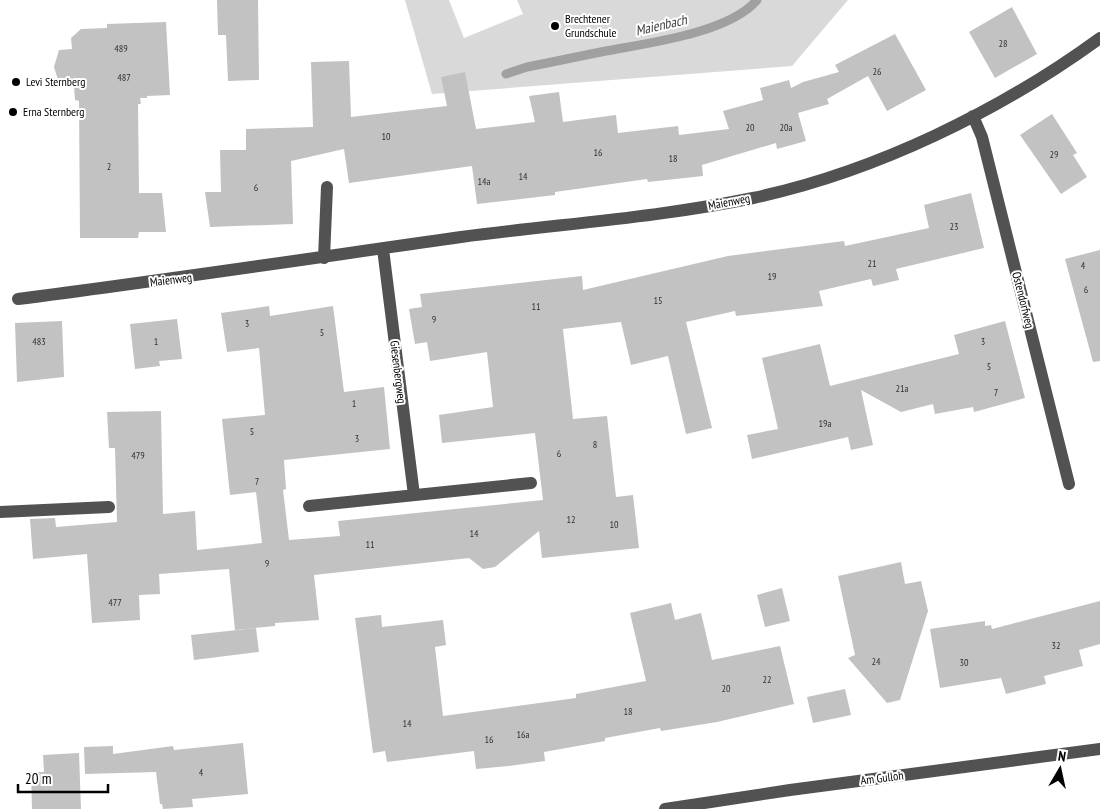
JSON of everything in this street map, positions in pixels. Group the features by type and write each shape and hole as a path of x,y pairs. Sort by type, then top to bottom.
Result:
{"street":[{"name":"Maienweg","path":"18,299 383,249 688,210 756,197 804,185 885,156 973,116 1038,80 1100,38"},
{"name":"Ostendorfweg","path":"973,116 982,137 1069,484"},
{"path":"324,258 327,187"},
{"name":"Giesenbergweg","path":"383,249 414,495"},
{"path":"309,506 531,483"},
{"path":"0,512 109,506"},
{"name":"Am Gulloh","path":"665,809 790,790 1100,749"}],"shaded area":[{"path":"405,0 449,0 464,38 523,14 517,0 848,0 792,66 432,94"}],"building":[{"path":"217,0 258,0 259,80 228,81 226,35 218,35"},
{"path":"1012,7 1037,54 995,78 969,32"},
{"path":"166,22 170,95 147,96 147,98 140,98 141,104 138,104 139,193 162,193 166,232 139,232 138,238 80,238 79,101 75,100 74,86 60,86 54,67 59,50 72,49 71,38 81,29 107,28 107,24"},
{"path":"895,34 926,90 887,111 868,76 827,99 829,104 798,113 806,141 777,149 776,143 702,165 703,176 648,182 647,179 555,192 555,195 477,204 472,166 349,183 344,149 291,161 293,224 210,227 205,192 221,192 220,150 246,150 246,129 313,127 311,62 349,61 351,117 447,106 441,77 465,72 476,129 535,122 529,96 559,92 563,122 616,115 618,133 678,126 679,135 729,129 723,111 763,100 760,88 789,80 791,88 803,82 839,72 835,65"},
{"path":"1052,114 1077,153 1073,155 1087,177 1061,194 1020,135"},
{"path":"971,193 984,248 896,269 899,280 873,286 871,279 819,291 823,306 736,316 735,311 686,322 712,428 686,434 668,356 631,365 621,322 563,329 573,419 607,416 616,497 633,495 639,548 542,558 539,531 495,567 483,569 469,558 314,575 319,620 275,623 275,626 235,630 229,569 159,574 160,594 139,595 140,620 92,623 87,554 33,559 30,519 55,518 56,527 117,522 115,448 109,448 107,412 161,411 163,514 195,511 197,550 262,543 256,492 230,495 222,419 265,415 259,348 227,352 221,313 269,306 270,316 333,306 344,392 384,387 390,449 284,460 286,489 283,490 289,540 340,536 338,521 543,500 535,433 442,443 439,415 493,407 487,352 430,361 427,342 415,344 409,309 422,307 420,294 582,276 583,290 728,256 844,241 845,246 929,228 924,205"},
{"path":"1100,250 1100,361 1093,362 1065,259"},
{"path":"177,319 182,359 159,361 160,366 135,369 130,324"},
{"path":"62,321 64,377 17,382 15,323"},
{"path":"1005,321 1025,398 974,412 973,407 935,414 933,404 901,412 861,390 873,445 851,450 848,437 752,459 747,435 778,429 762,358 820,344 830,386 959,354 954,335"},
{"path":"901,562 905,584 921,581 928,611 900,700 887,703 848,658 855,655 838,576"},
{"path":"782,588 790,621 765,627 757,595"},
{"path":"1100,601 1100,644 1079,650 1083,666 1044,676 1046,684 1006,694 1001,678 940,688 930,629 985,621 985,626 991,625 992,629"},
{"path":"671,603 675,620 701,613 712,660 780,646 794,704 717,722 661,731 660,728 605,738 605,741 544,752 545,761 509,766 476,769 474,751 387,762 385,751 373,753 355,618 381,615 382,627 443,620 446,645 435,647 443,716 576,698 576,694 646,681 630,613"},
{"path":"256,628 259,652 194,660 191,635"},
{"path":"845,689 851,715 813,723 807,697"},
{"path":"243,743 248,794 192,799 193,807 163,809 162,804 160,804 156,772 85,774 84,747 113,746 113,754 173,746 174,750"},
{"path":"79,753 81,809 32,809 31,772 44,772 43,755"}],"waterway":[{"name":"Maienbach","path":"506,74 527,67 665,40 708,29 728,21 757,0"}],"place":[{"name":"Brechtener Grundschule","path":"555,26"},
{"name":"Levi Sternberg","path":"16,82"},
{"name":"Erna Sternberg","path":"13,112"}]}
